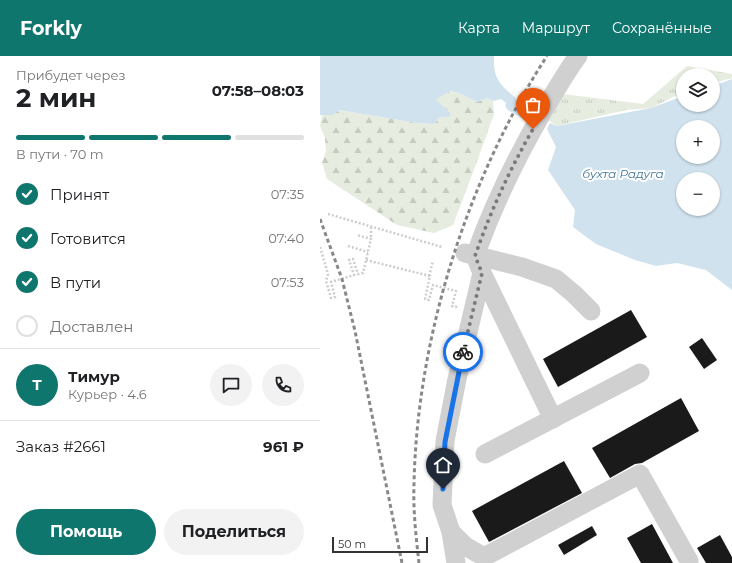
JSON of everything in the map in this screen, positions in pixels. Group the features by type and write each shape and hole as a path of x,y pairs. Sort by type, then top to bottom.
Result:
{"street":[{"path":"468,254 488,218 511,169 569,68 578,56"},
{"path":"468,254 482,273 553,419"},
{"path":"468,254 522,267 556,279 574,294 590,311"},
{"path":"456,563 451,532 442,505 445,442 457,379 482,273"},
{"path":"486,454 640,372"},
{"path":"451,532 466,546 484,557 640,474 689,561"}],"path":[{"path":"328,214 442,247"},
{"path":"320,247 328,274 326,281 331,298 335,297 331,282 354,276 349,260 353,259 358,274 362,273 371,239 371,227"},
{"path":"357,235 371,239"},
{"path":"348,246 368,252"},
{"path":"366,260 429,276"},
{"path":"433,261 429,276 431,277 425,299 429,300 433,286 456,291 452,306 456,307 458,300"}],"green space":[{"path":"687,66 698,68 685,68"},
{"path":"720,72 732,74 732,78 720,81"},
{"path":"676,76 676,96 651,108 626,110 557,126 548,120 563,94 643,104"},
{"path":"450,91 459,93 477,102 487,98 493,101 494,114 453,225 434,233 397,225 327,179 322,163 326,151 325,138 320,126 322,115 333,115 339,110 417,123 434,124 440,117 450,112 436,100"}],"water":[{"path":"320,56 494,56 495,70 498,80 505,89 516,98 512,105 501,99 493,101 487,98 477,102 459,93 450,91 436,100 450,112 450,117 440,117 434,124 417,123 339,110 333,115 320,115"},
{"name":"бухта Радуга","path":"732,79 732,290 706,270 677,263 656,266 635,260 596,244 573,227 575,210 548,170 556,147 547,129 550,123 557,126 651,108 676,99 676,112 720,112 720,83"}],"building":[{"path":"631,310 647,337 558,387 543,359"},
{"path":"702,338 717,360 704,369 689,347"},
{"path":"681,398 699,431 642,463 635,464 610,478 592,448"},
{"path":"564,461 582,493 489,542 472,511"},
{"path":"652,524 673,563 641,563 627,538"},
{"path":"592,526 597,535 564,555 558,545"},
{"path":"720,535 732,557 732,563 706,563 697,548"}],"waterway":[{"path":"512,105 527,113"}],"railway":[{"path":"419,563 414,494 417,429 425,373 436,317 452,261 471,207 493,154 518,104 547,56"},
{"path":"320,219 342,279 355,331 402,563"}],"way so far":[{"path":"463,352 482,273 475,256 488,218 511,169 533,129"}],"route":[{"path":"443,489 445,442 463,352"}]}
